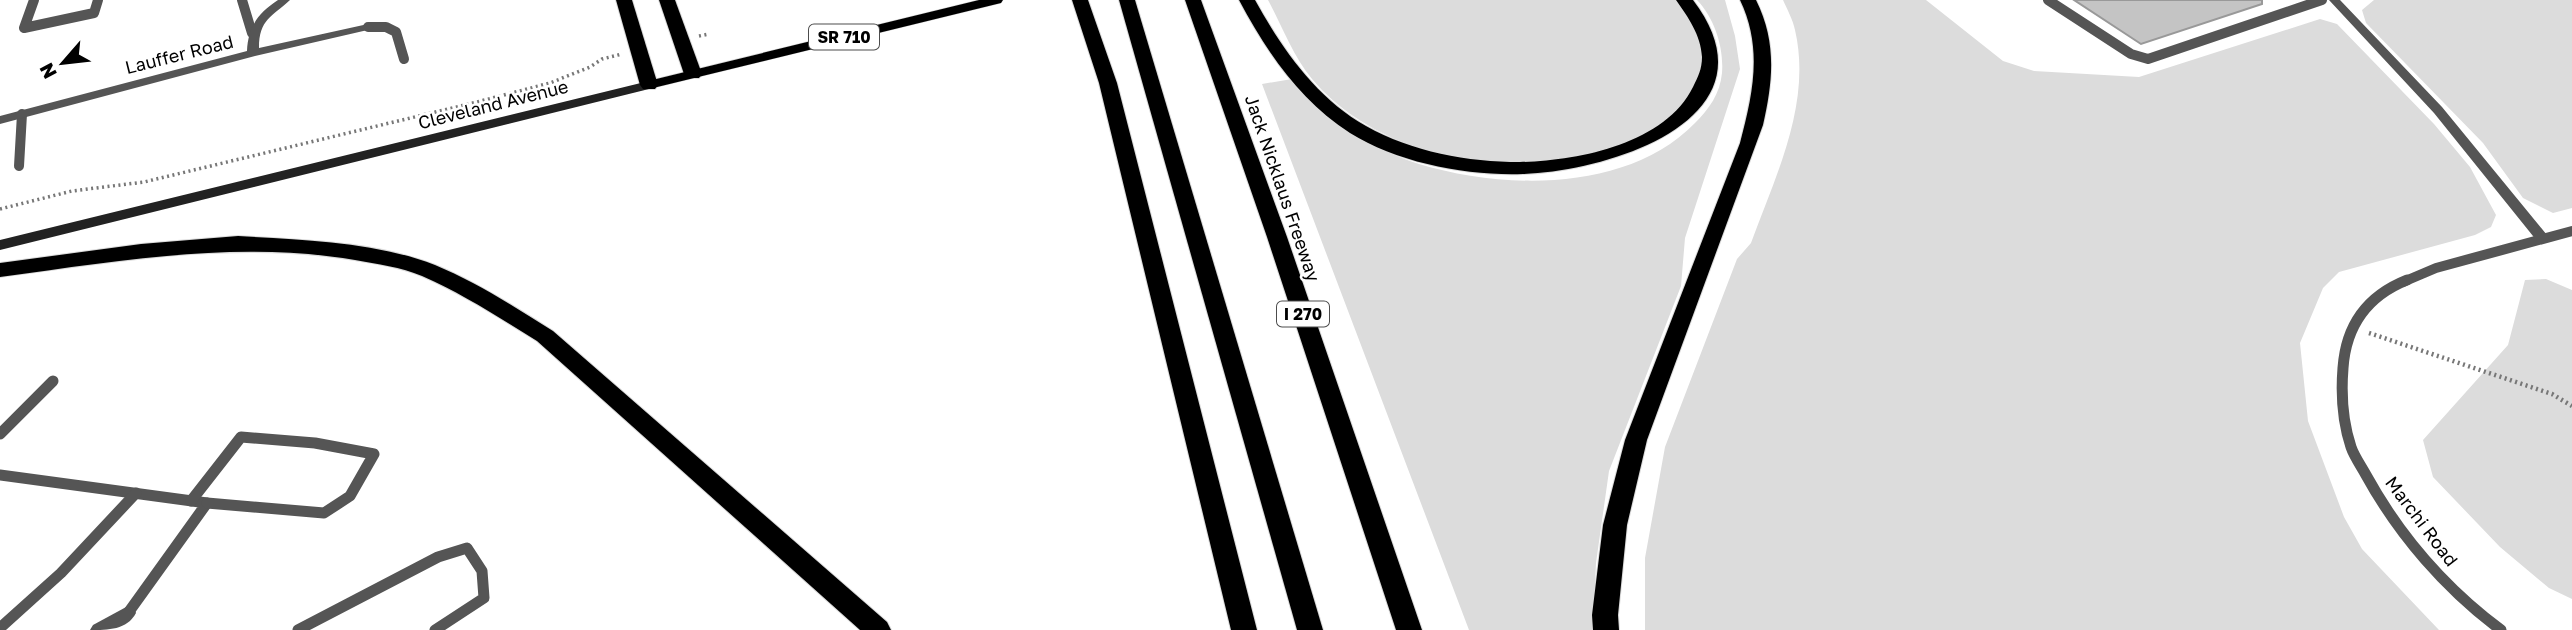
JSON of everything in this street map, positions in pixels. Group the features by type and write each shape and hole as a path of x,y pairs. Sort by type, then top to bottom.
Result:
{"highway":[{"path":"624,0 649,85"},
{"path":"667,0 692,74"},
{"path":"1080,0 1108,83 1244,630"},
{"path":"1127,0 1310,630"},
{"name":"Jack Nicklaus Freeway","path":"1193,0 1281,250 1409,630"},
{"path":"1247,0 1284,62 1301,81 1322,101 1368,134 1421,154 1458,162 1509,166 1556,165 1601,157 1640,144 1677,122 1699,95 1711,66 1706,36 1695,13 1684,0"},
{"path":"1606,630 1605,615 1615,525 1636,440 1749,143 1761,94 1764,53 1756,13 1748,0"},
{"path":"0,270 141,251 238,243 324,248 384,258 427,270 489,301 545,336 878,630"}],"main road":[{"name":"Cleveland Avenue","path":"0,244 996,0"}],"street":[{"path":"253,53 252,33 261,18 285,0"},
{"path":"2334,0 2438,110 2542,238"},
{"name":"Lauffer Road","path":"0,120 253,53 368,27"},
{"path":"99,630 128,613"}],"lane":[{"path":"34,0 24,28 94,13 98,0"},
{"path":"242,0 241,6 252,33"},
{"path":"2048,0 2131,54 2148,59 2322,0"},
{"path":"368,27 383,26 393,29 400,36 404,59"},
{"path":"19,166 22,114"},
{"name":"Marchi Road","path":"2501,630 2473,608 2426,561 2381,502 2351,447 2341,389 2344,347 2361,310 2397,284 2436,268 2572,230"},
{"path":"0,435 53,381"},
{"path":"0,475 136,493 191,501 207,503 324,513 350,496 374,454 315,443 241,437 191,501"},
{"path":"0,628 61,573 136,493"},
{"path":"128,613 207,503"},
{"path":"298,630 438,558 467,548 482,566 487,584 484,598 435,630"}],"path":[{"path":"681,40 709,34"},
{"path":"0,209 72,191 144,182 478,102 550,83 590,68 602,59 638,50"},
{"path":"2353,327 2552,394 2572,406"}],"shaded area":[{"path":"1268,0 1676,0 1700,36 1704,64 1690,100 1642,143 1567,163 1492,163 1425,150 1393,138 1336,103 1305,70"},
{"path":"1697,0 1725,0 1735,36 1740,69 1685,238 1681,286 1609,471 1596,563 1593,630 1469,630 1262,84 1292,79 1366,140 1400,157 1453,173 1526,181 1601,173 1636,162 1667,146 1695,123 1713,101 1721,81 1721,54 1717,34 1709,16"},
{"path":"1783,0 1926,0 2003,61 2034,71 2139,77 2320,19 2337,24 2434,124 2470,167 2496,215 2491,227 2475,235 2339,272 2323,288 2300,343 2308,421 2344,517 2362,549 2439,630 1645,630 1645,558 1665,447 1737,259 1751,243 1780,165 1795,112 1799,57 1794,26"},
{"path":"2374,0 2572,0 2572,208 2553,213 2523,198 2483,143 2366,23 2362,10"},
{"path":"2546,279 2572,290 2572,599 2549,588 2500,547 2433,477 2423,440 2508,345 2525,280"}],"building":[{"path":"2074,0 2262,0 2262,4 2141,44"}]}
